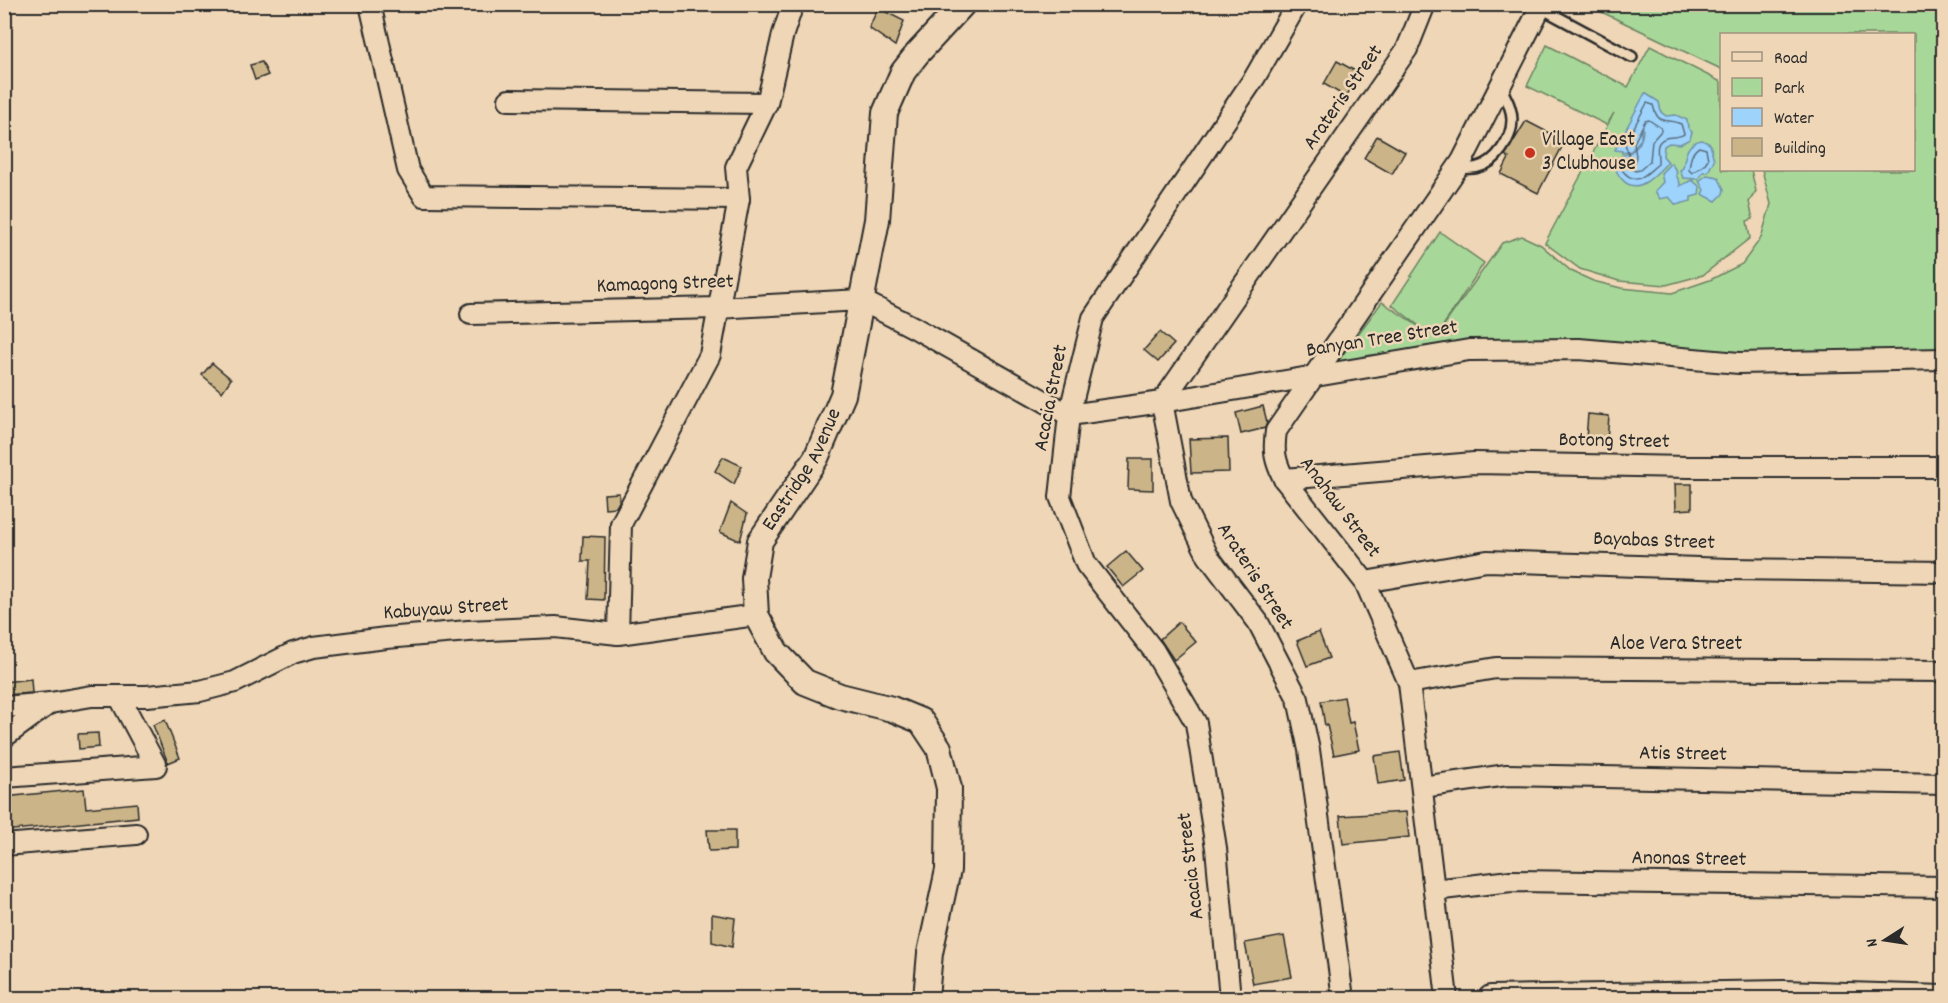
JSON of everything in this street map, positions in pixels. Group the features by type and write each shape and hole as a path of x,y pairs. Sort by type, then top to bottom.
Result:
{"street":[{"path":"370,4 408,171 424,196 739,199"},
{"path":"618,634 621,524 710,355 739,199 736,167 767,103 783,34 793,4"},
{"name":"Eastridge Avenue","path":"926,999 930,953 948,870 949,788 939,748 921,721 892,709 840,696 805,682 776,652 756,615 754,578 760,541 816,458 843,395 877,220 885,113 903,72 963,4"},
{"name":"Acacia Street","path":"1230,999 1216,848 1196,723 1154,651 1086,564 1060,497 1069,415 1093,318 1255,77 1297,4"},
{"name":"Arateris Street","path":"1343,999 1309,750 1298,699 1258,622 1208,556 1181,501 1162,402 1407,49 1425,4"},
{"name":"Anahaw Street","path":"1447,999 1409,683 1365,582 1284,479 1277,464 1274,449 1276,431 1456,169 1541,6"},
{"path":"509,100 767,103"},
{"path":"861,300 1069,415"},
{"name":"Kamagong Street","path":"471,314 717,308 861,300"},
{"name":"Banyan Tree Street","path":"1069,415 1162,402 1469,350 1579,349 1739,363 1944,359"},
{"name":"Botong Street","path":"1284,479 1474,463 1688,467 1944,467"},
{"name":"Bayabas Street","path":"1365,582 1487,561 1741,569 1944,572"},
{"name":"Kabuyaw Street","path":"4,707 92,696 147,696 200,691 235,682 293,653 314,647 386,638 555,627 618,634 756,615"},
{"name":"Aloe Vera Street","path":"1409,683 1496,668 1944,671"},
{"path":"4,777 156,766 120,696"},
{"path":"4,737 50,703"},
{"name":"Atis Street","path":"1422,787 1507,775 1944,784"},
{"path":"4,844 136,834"},
{"name":"Anonas Street","path":"1434,890 1511,881 1944,887"},
{"path":"1491,999 1783,993 1944,998"}],"lane":[{"path":"1541,6 1632,57"},
{"path":"1456,169 1479,167 1496,158 1505,143 1512,121 1508,101 1500,87"}],"green space":[{"path":"1587,5 1943,5 1943,350 1740,356 1582,341 1335,365 1382,302 1427,332 1392,305 1440,232 1484,263 1435,338 1502,243 1522,236 1541,245 1571,271 1593,281 1621,288 1672,293 1710,280 1742,264 1761,238 1771,204 1762,171 1915,171 1915,33 1720,33 1720,69"},
{"path":"1547,45 1628,87 1650,46 1720,81 1720,171 1751,171 1756,191 1749,202 1753,219 1747,221 1750,238 1703,275 1666,285 1619,281 1580,269 1545,243 1614,113 1607,125 1527,86"}],"water":[{"path":"1645,93 1659,102 1661,112 1666,116 1676,115 1687,120 1688,128 1692,132 1690,139 1680,144 1669,143 1664,146 1663,156 1668,162 1649,180 1634,186 1624,182 1617,173 1614,161 1621,162 1621,156 1631,152 1638,146 1642,138 1643,128 1641,139 1631,151 1622,153 1622,151 1615,150"},
{"path":"1702,140 1710,144 1714,160 1708,172 1703,172 1698,179 1683,178 1680,170 1683,168 1690,146"},
{"path":"1671,163 1677,172 1680,186 1692,180 1700,187 1699,195 1691,197 1691,201 1676,205 1669,197 1660,199 1655,191 1663,182 1661,173"},
{"path":"1707,175 1718,177 1724,189 1723,194 1716,201 1702,194 1704,190 1699,181"}],"building":[{"path":"878,8 904,21 895,46 869,28"},
{"path":"1337,61 1359,73 1346,97 1324,84"},
{"path":"262,62 268,75 255,80 250,65"},
{"name":"Village East 3 Clubhouse","path":"1526,121 1565,141 1538,193 1501,174 1509,158 1505,155"},
{"path":"1377,136 1405,152 1392,174 1364,158"},
{"path":"1160,332 1174,344 1158,362 1144,350"},
{"path":"212,363 231,379 222,392 202,375"},
{"path":"1263,406 1267,422 1265,428 1241,434 1236,413"},
{"path":"1588,414 1609,416 1607,441 1586,439"},
{"path":"1228,438 1229,472 1191,473 1189,439"},
{"path":"723,457 742,466 734,484 715,471"},
{"path":"1129,459 1153,459 1153,490 1128,489"},
{"path":"1675,484 1692,484 1692,509 1676,510"},
{"path":"619,493 619,502 616,507 605,508 604,494"},
{"path":"731,503 747,514 740,541 720,532"},
{"path":"583,536 605,537 604,600 588,599 590,561 582,561"},
{"path":"1126,551 1143,571 1123,587 1107,567"},
{"path":"1179,622 1196,642 1174,660 1160,639"},
{"path":"1319,632 1329,658 1307,666 1297,641"},
{"path":"31,679 32,693 4,695 4,682"},
{"path":"1344,697 1349,723 1353,722 1359,750 1334,755 1327,725 1325,726 1321,701"},
{"path":"165,720 180,758 168,763 153,725"},
{"path":"98,733 99,747 79,749 78,734"},
{"path":"1400,752 1404,780 1378,784 1374,756"},
{"path":"84,789 86,808 137,803 138,817 4,831 4,797"},
{"path":"1406,812 1409,837 1343,844 1340,816"},
{"path":"707,830 735,830 735,850 709,851"},
{"path":"712,914 735,918 732,947 712,942"},
{"path":"1284,936 1292,977 1253,984 1245,943"}],"place":[{"name":"Village East 3 Clubhouse","path":"1530,153"}]}
